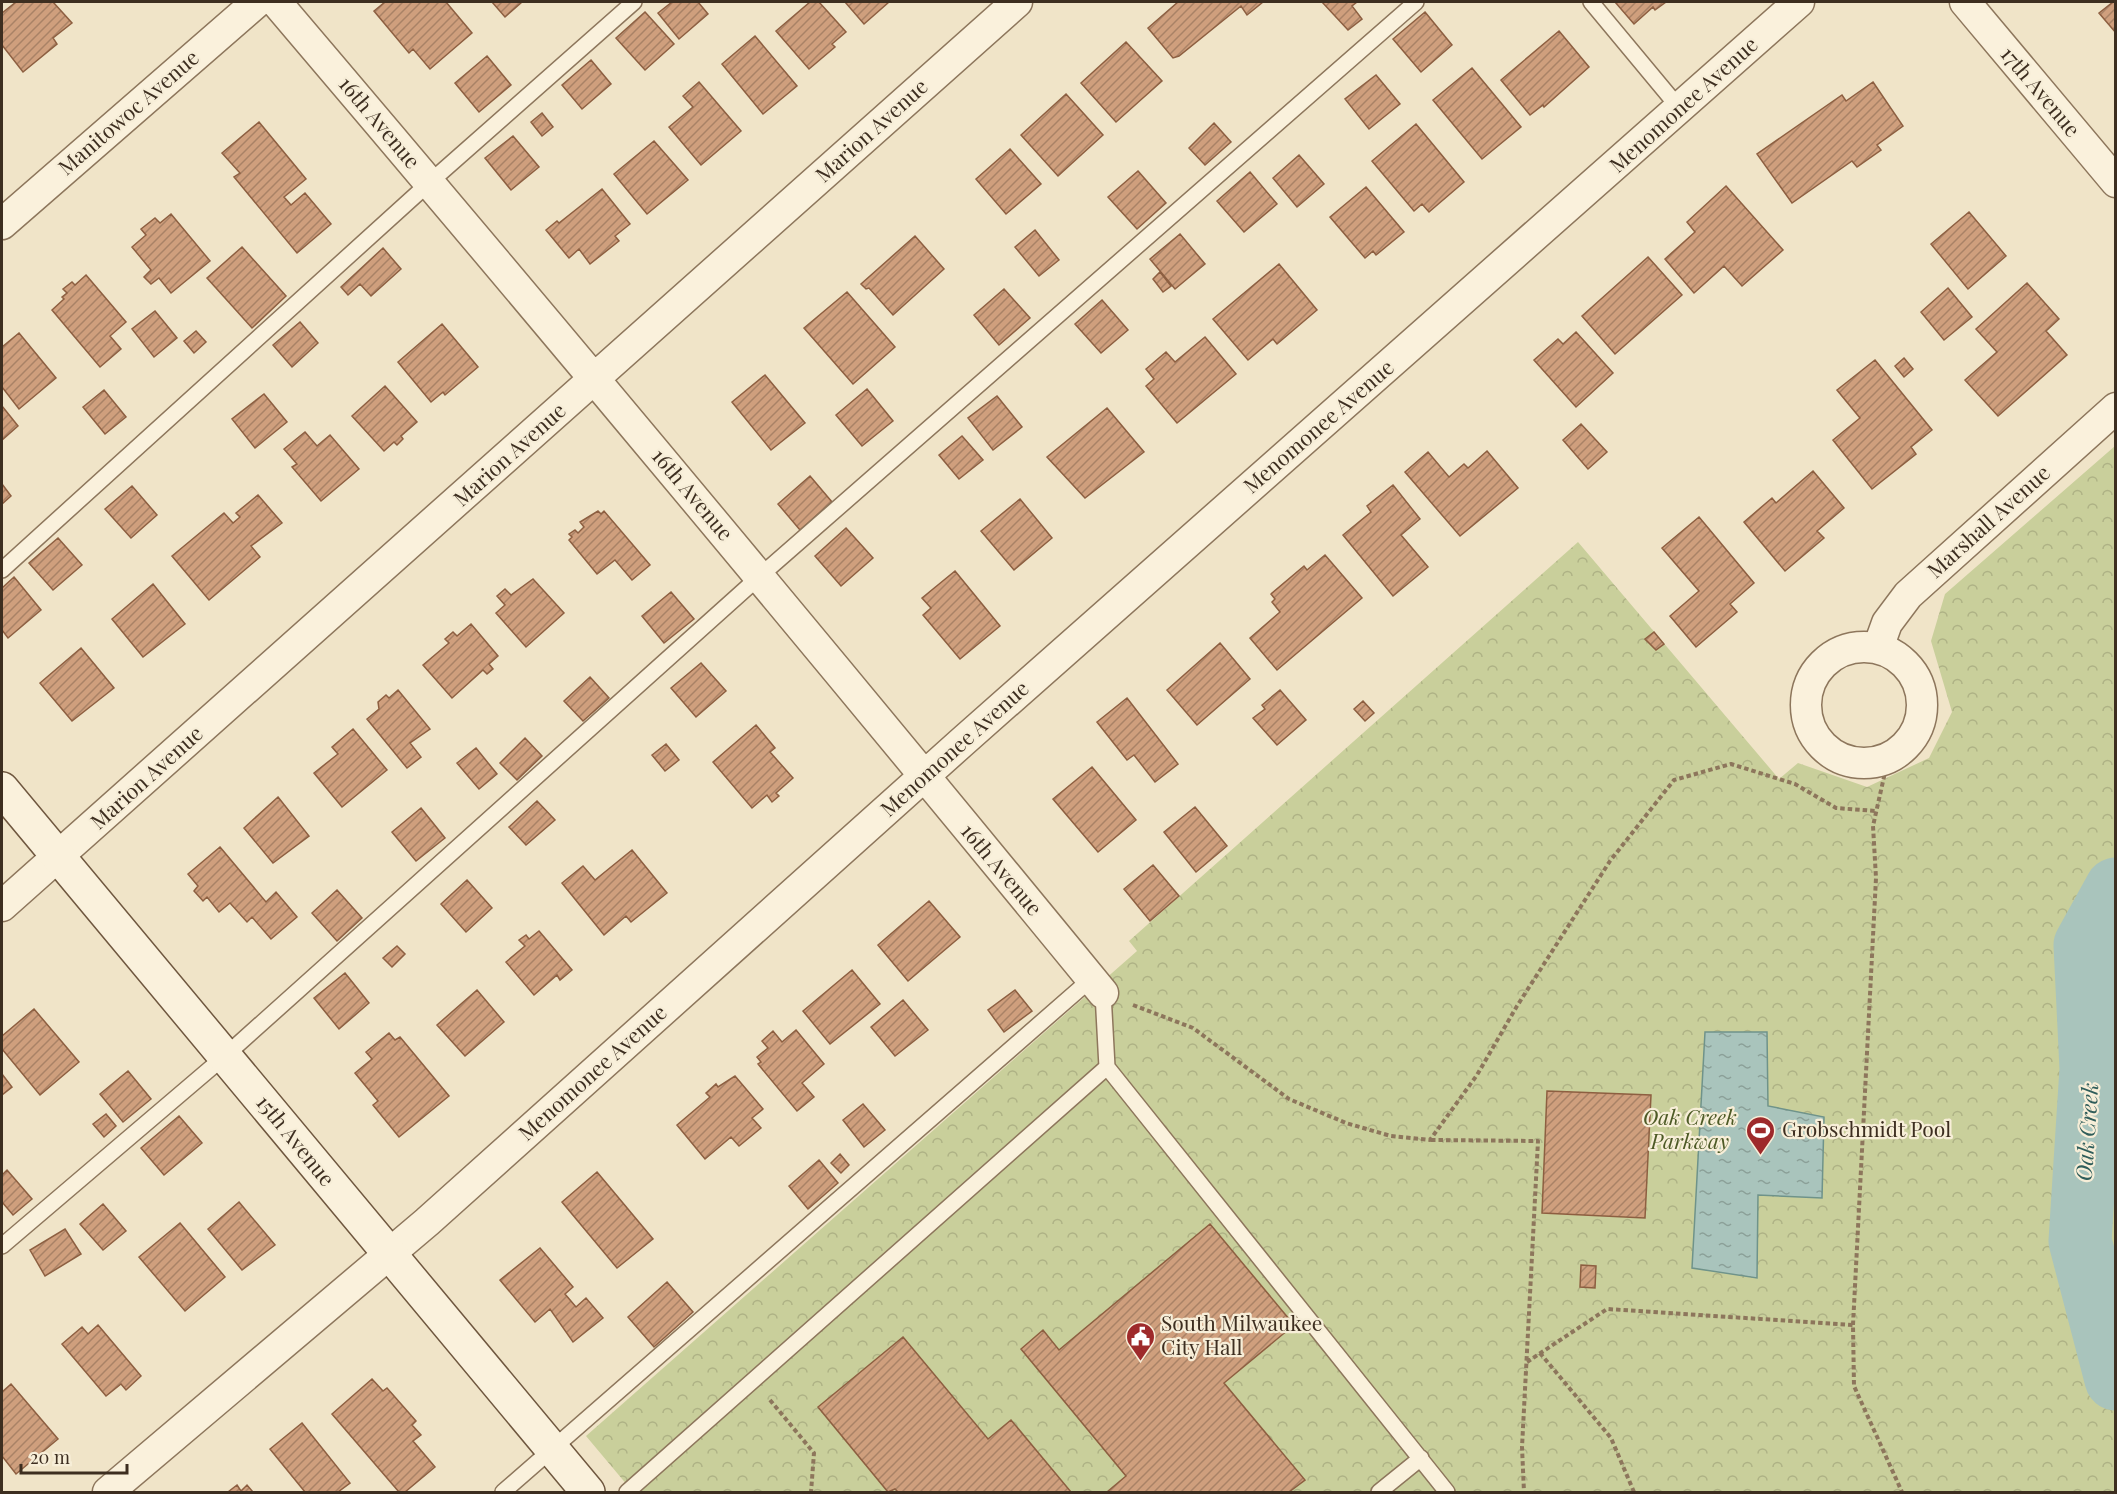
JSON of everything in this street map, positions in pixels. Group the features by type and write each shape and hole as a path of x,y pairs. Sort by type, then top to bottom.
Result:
{"street":[{"name":"Manitowoc Avenue","path":"2,224 257,2"},
{"name":"16th Avenue","path":"276,2 760,576 923,778 1097,986"},
{"name":"Marion Avenue","path":"2,906 1017,2"},
{"name":"Menomonee Avenue","path":"108,1492 388,1256 923,778 1799,2"},
{"name":"17th Avenue","path":"1965,2 2115,182"},
{"name":"Marshall Avenue","path":"1878,648 1887,623 1908,594 2115,408"},
{"path":"1858,647 1878,648 1895,655 1908,667 1917,681 1922,698 1922,716 1916,733 1905,747 1888,759 1869,764 1848,762 1830,753 1816,739 1807,721 1805,700 1810,681 1822,664 1838,652 1858,647"},
{"name":"15th Avenue","path":"2,789 388,1256 588,1492"}],"lane":[{"path":"2,570 429,183 634,2"},
{"path":"2,1246 225,1056 760,576 1416,2"},
{"path":"1591,2 1680,109"},
{"path":"1097,986 1107,1067 1447,1492"},
{"path":"503,1492 1097,986"},
{"path":"627,1492 1107,1067"},
{"path":"1379,1492 1421,1458"}],"path":[{"path":"1888,759 1874,826 1875,890 1854,1325 1854,1386 1902,1492"},
{"path":"1430,1140 1477,1075 1517,1006 1610,861 1674,780 1731,764 1795,784 1836,808 1876,811"},
{"path":"1097,986 1192,1028 1289,1099 1346,1123 1391,1137 1430,1140 1538,1141 1522,1447 1524,1492"},
{"path":"1527,1362 1607,1309 1854,1325"},
{"path":"1540,1353 1611,1438 1634,1492"},
{"path":"754,1381 814,1453 811,1492"}],"green space":[{"name":"Oak Creek Parkway","path":"2115,446 2115,1492 633,1492 586,1436 1137,951 1129,941 1578,542 1779,779 1798,763 1867,787 1929,758 1952,712 1931,641 1945,594"}],"water":[{"name":"Grobschmidt Pool","path":"1705,1032 1767,1032 1768,1106 1824,1117 1822,1198 1758,1195 1757,1278 1692,1268"}],"building":[{"path":"16,2 53,2 72,23 53,38 57,44 23,72 2,45 2,13"},
{"path":"385,2 446,2 472,33 430,69 413,49 409,53 374,11"},
{"path":"492,2 522,2 505,17"},
{"path":"672,2 698,2 708,14 679,39 658,13"},
{"path":"810,2 819,2 846,32 832,44 835,47 809,69 776,31"},
{"path":"845,2 889,2 864,24"},
{"path":"1178,2 1263,2 1247,15 1241,6 1179,56 1173,58 1148,28"},
{"path":"1322,2 1357,2 1352,6 1362,19 1348,30"},
{"path":"1615,2 1666,2 1655,10 1653,7 1634,24"},
{"path":"2116,2 2116,33 2099,13"},
{"path":"645,12 674,44 645,70 616,38"},
{"path":"1425,12 1452,45 1421,72 1393,39"},
{"path":"1559,31 1589,67 1544,107 1543,105 1530,115 1501,80"},
{"path":"755,36 797,86 763,114 722,64"},
{"path":"1126,42 1162,81 1116,122 1081,83"},
{"path":"487,56 511,85 479,112 455,83"},
{"path":"591,60 611,84 582,109 562,85"},
{"path":"1472,68 1521,127 1482,159 1433,100"},
{"path":"1376,75 1400,104 1369,129 1345,99"},
{"path":"699,82 741,131 701,165 669,127 693,107 683,96"},
{"path":"1873,82 1903,126 1877,145 1881,150 1857,167 1852,161 1792,203 1757,154 1842,95 1846,101"},
{"path":"1066,94 1103,135 1058,176 1021,135"},
{"path":"542,113 553,127 542,136 531,122"},
{"path":"259,122 306,179 284,197 291,205 305,193 331,224 297,253 234,177 240,173 222,153"},
{"path":"1214,123 1231,142 1205,165 1189,148"},
{"path":"1416,124 1464,182 1429,212 1422,204 1414,211 1372,161"},
{"path":"513,136 539,167 511,190 485,158"},
{"path":"654,141 688,180 647,214 614,174"},
{"path":"1010,149 1041,184 1006,214 976,179"},
{"path":"1299,155 1324,184 1297,207 1273,178"},
{"path":"1138,171 1166,203 1137,229 1108,197"},
{"path":"1250,172 1277,204 1244,232 1217,201"},
{"path":"1726,186 1783,250 1742,286 1724,266 1694,293 1665,259 1695,232 1687,222"},
{"path":"1366,187 1404,232 1376,255 1373,251 1365,258 1330,217"},
{"path":"602,189 630,224 615,236 619,241 590,264 579,249 569,258 546,230 557,221 559,223"},
{"path":"1969,212 2006,256 1968,289 1931,244"},
{"path":"171,214 210,261 171,293 159,278 151,284 144,277 151,270 132,247 146,235 141,229 155,218 160,223"},
{"path":"1035,230 1059,260 1039,276 1015,247"},
{"path":"1180,234 1205,264 1175,289 1150,259"},
{"path":"915,236 944,269 893,315 869,288 866,289 861,284"},
{"path":"242,247 286,296 252,328 207,278"},
{"path":"383,248 401,269 371,296 360,284 348,295 341,287"},
{"path":"1648,257 1682,295 1615,354 1582,316"},
{"path":"1279,264 1317,310 1277,344 1273,339 1248,360 1213,319"},
{"path":"1160,272 1171,286 1163,292 1153,279"},
{"path":"86,275 126,322 110,336 121,349 100,367 52,310 64,299 62,297 67,293 63,289 72,282 75,285"},
{"path":"2027,283 2059,319 2046,331 2067,355 1998,416 1965,380 1997,352 1976,329"},
{"path":"1948,288 1972,317 1944,340 1921,312"},
{"path":"1004,289 1030,318 999,345 974,315"},
{"path":"847,292 895,347 853,384 804,328"},
{"path":"1102,300 1128,330 1101,353 1075,324"},
{"path":"155,311 177,338 154,357 132,329"},
{"path":"300,322 318,343 292,367 273,345"},
{"path":"442,324 478,367 445,395 443,392 431,402 398,362"},
{"path":"196,331 206,342 194,353 184,341"},
{"path":"1576,332 1613,373 1576,407 1534,360 1558,339 1563,344"},
{"path":"19,333 56,378 19,409 2,387 2,347"},
{"path":"1205,337 1236,374 1177,423 1146,386 1154,379 1146,369 1166,352 1175,362"},
{"path":"1904,358 1913,369 1904,377 1895,366"},
{"path":"1875,360 1932,430 1911,447 1916,454 1872,489 1833,440 1860,418 1837,390"},
{"path":"765,375 805,423 771,450 732,402"},
{"path":"385,386 417,422 401,436 403,439 397,445 394,442 384,451 352,416"},
{"path":"867,389 893,421 862,446 836,415"},
{"path":"104,390 126,417 105,434 83,407"},
{"path":"264,394 287,422 255,448 232,419"},
{"path":"997,396 1022,427 993,450 968,418"},
{"path":"2,406 18,426 2,440"},
{"path":"1107,408 1144,452 1085,498 1047,457"},
{"path":"1581,424 1607,452 1588,469 1563,440"},
{"path":"305,432 317,446 330,435 359,469 321,501 292,467 297,464 284,449"},
{"path":"962,436 983,460 959,479 939,455"},
{"path":"1487,451 1518,488 1460,536 1405,472 1428,452 1449,477 1464,464 1468,468"},
{"path":"1813,471 1844,508 1817,531 1824,538 1785,571 1744,522 1772,498 1776,503"},
{"path":"810,476 832,502 800,530 778,504"},
{"path":"2,484 11,496 2,504"},
{"path":"1393,485 1420,519 1401,535 1428,567 1393,596 1343,535 1371,512 1367,506"},
{"path":"132,486 157,515 131,538 105,509"},
{"path":"258,495 282,523 251,546 260,557 209,600 172,556 224,513 233,523 240,517 236,513"},
{"path":"1020,499 1052,538 1014,570 981,531"},
{"path":"598,511 601,514 604,511 650,565 632,580 615,560 597,574 569,540 572,537 569,534 575,530 578,533 584,527 580,522"},
{"path":"1699,517 1754,583 1730,604 1737,612 1696,647 1670,616 1699,591 1662,548"},
{"path":"846,528 873,558 841,586 815,556"},
{"path":"58,538 82,565 53,590 29,563"},
{"path":"1325,555 1362,598 1277,670 1250,638 1280,612 1272,602 1275,599 1271,594 1304,566 1307,570"},
{"path":"955,571 1000,626 960,659 923,615 931,608 922,598"},
{"path":"14,577 41,610 8,638 2,630 2,588"},
{"path":"533,579 564,613 526,647 496,613 505,605 497,596 505,589 511,595"},
{"path":"153,584 185,624 143,657 112,619"},
{"path":"671,592 694,619 664,643 642,616"},
{"path":"471,624 498,656 489,664 493,669 487,674 483,670 452,698 423,665 449,643 445,639 453,632 457,636"},
{"path":"1654,632 1664,644 1656,650 1645,639"},
{"path":"1220,643 1250,679 1197,725 1167,690"},
{"path":"81,648 114,688 72,721 40,683"},
{"path":"701,663 726,691 696,717 671,688"},
{"path":"590,677 609,698 583,721 564,701"},
{"path":"398,690 430,729 410,743 421,757 407,768 367,719 379,709 378,702 386,695 389,698"},
{"path":"1280,690 1306,720 1277,745 1253,718 1265,709 1262,705"},
{"path":"1127,698 1178,764 1155,782 1134,755 1127,760 1097,722"},
{"path":"1363,701 1374,713 1365,721 1354,709"},
{"path":"756,725 775,748 770,752 793,778 776,793 779,796 772,802 767,795 752,808 713,762"},
{"path":"353,729 387,770 342,807 314,773 338,754 332,747"},
{"path":"525,738 542,756 517,780 500,763"},
{"path":"666,744 679,760 665,771 652,755"},
{"path":"476,748 497,774 479,789 457,763"},
{"path":"1092,767 1136,820 1098,852 1053,799"},
{"path":"278,797 309,836 273,863 244,828"},
{"path":"537,801 555,820 526,845 509,827"},
{"path":"1195,807 1227,846 1196,872 1164,832"},
{"path":"421,808 445,838 416,861 392,832"},
{"path":"220,847 266,902 276,892 297,917 271,939 252,917 247,922 230,903 219,912 207,897 203,901 194,891 198,886 188,874"},
{"path":"632,850 667,893 631,922 626,916 604,935 562,883 583,866 595,880"},
{"path":"1153,865 1179,896 1150,921 1124,889"},
{"path":"467,880 492,908 466,932 441,904"},
{"path":"337,890 362,918 337,941 312,913"},
{"path":"929,901 960,937 908,981 878,945"},
{"path":"539,931 572,970 560,980 557,975 534,995 506,962 525,946 519,940 526,935 529,939"},
{"path":"397,946 405,954 392,967 383,958"},
{"path":"852,970 880,1004 830,1044 803,1011"},
{"path":"345,973 369,1003 339,1029 314,998"},
{"path":"477,990 504,1022 465,1056 437,1025"},
{"path":"1015,990 1032,1011 1004,1032 988,1010"},
{"path":"903,1000 928,1030 895,1056 871,1027"},
{"path":"34,1009 79,1062 40,1095 2,1049 2,1036"},
{"path":"796,1030 824,1064 802,1083 814,1097 797,1111 758,1064 761,1062 757,1057 768,1048 762,1041 773,1031 782,1042"},
{"path":"389,1033 395,1040 400,1037 449,1096 399,1137 373,1105 378,1101 355,1073 372,1059 366,1052"},
{"path":"128,1071 151,1099 123,1122 100,1094"},
{"path":"2,1074 12,1087 2,1095"},
{"path":"735,1076 763,1109 752,1118 761,1128 739,1146 731,1137 705,1159 677,1125 710,1097 706,1093 716,1084 718,1087"},
{"path":"1547,1091 1651,1095 1645,1218 1542,1213"},
{"path":"863,1104 885,1130 864,1147 843,1120"},
{"path":"106,1114 116,1126 104,1137 93,1124"},
{"path":"179,1116 202,1143 164,1175 141,1148"},
{"path":"840,1154 849,1165 841,1173 831,1163"},
{"path":"819,1160 838,1183 808,1209 789,1186"},
{"path":"7,1170 32,1199 13,1215 2,1202 2,1175"},
{"path":"597,1172 653,1239 617,1268 562,1202"},
{"path":"239,1202 275,1245 242,1270 208,1229"},
{"path":"103,1204 126,1231 103,1250 80,1224"},
{"path":"180,1223 225,1277 185,1311 139,1257"},
{"name":"South Milwaukee City Hall","path":"1210,1224 1294,1325 1224,1383 1305,1480 1289,1492 1107,1492 1126,1476 1021,1349 1043,1330 1059,1350"},
{"path":"65,1229 81,1254 45,1276 30,1250"},
{"path":"540,1248 573,1287 565,1294 576,1307 586,1298 603,1318 573,1342 550,1309 535,1322 500,1280"},
{"path":"1581,1265 1596,1266 1595,1288 1580,1287"},
{"path":"667,1282 693,1312 654,1347 628,1317"},
{"path":"98,1325 141,1376 126,1390 121,1384 106,1396 62,1344 82,1327 88,1334"},
{"path":"903,1337 988,1439 1011,1420 1071,1492 898,1492 895,1489 888,1492 818,1407"},
{"path":"372,1379 383,1391 387,1388 416,1421 412,1425 421,1435 413,1441 435,1467 405,1492 399,1492 332,1414"},
{"path":"11,1384 58,1439 16,1474 2,1456 2,1392"},
{"path":"302,1423 350,1483 338,1492 305,1492 270,1449"},
{"path":"237,1485 241,1491 247,1485 253,1492 228,1492"}],"waterway":[{"name":"Oak Creek","path":"2116,889 2085,945 2091,1069 2080,1241 2116,1379"}],"place":[{"name":"Grobschmidt Pool","path":"1761,1156"},
{"name":"South Milwaukee City Hall","path":"1140,1362"}]}
